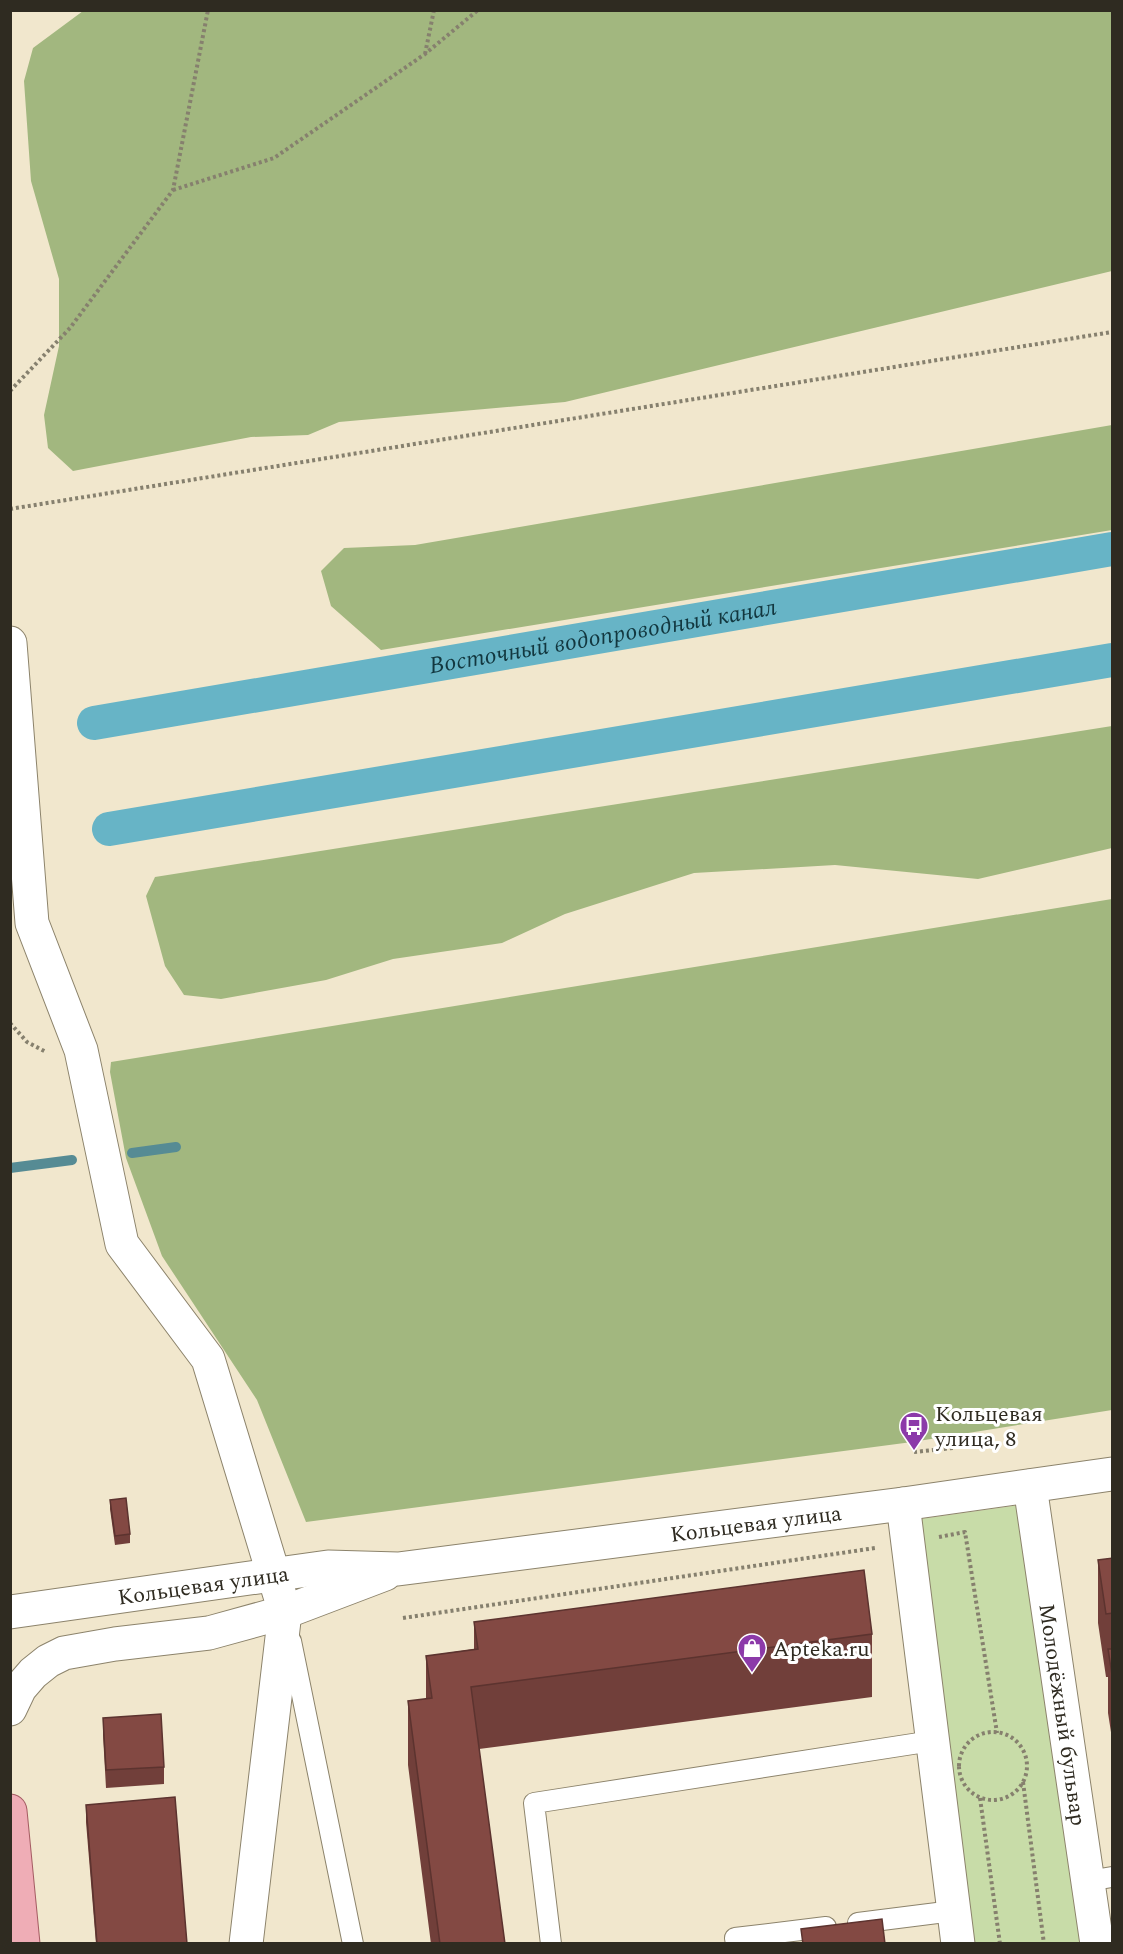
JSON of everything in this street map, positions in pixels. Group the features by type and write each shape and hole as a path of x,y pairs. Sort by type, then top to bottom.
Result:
{"main road":[{"path":"10,1811 23,1944"}],"street":[{"path":"10,643 32,923 81,1050 122,1244 208,1359 285,1612"},
{"name":"Кольцевая улица","path":"10,1612 328,1567 398,1569 903,1504 1113,1474"},
{"name":"Молодёжный бульвар","path":"1030,1486 1100,1879 1097,1944"},
{"path":"903,1504 958,1944"},
{"name":"Кольцевая улица","path":"10,1709 20,1688 33,1673 48,1661 64,1653 115,1644 209,1633 285,1612 398,1569"},
{"name":"Кольцевая улица","path":"246,1944 285,1612"}],"lane":[{"path":"285,1612 353,1944"},
{"path":"550,1944 534,1803 932,1741"},
{"path":"736,1944 735,1938 953,1911"}],"path":[{"path":"10,391 70,328 173,190 208,10"},
{"path":"424,54 434,10"},
{"path":"173,190 274,158 424,54 478,10"},
{"path":"10,509 1113,332"},
{"path":"10,1023 27,1042 51,1055"},
{"path":"914,1452 953,1448"},
{"path":"403,1618 908,1543 965,1532 997,1733"},
{"path":"1023,1782 1009,1796 1000,1800 980,1798 971,1792 959,1774 961,1752 976,1737 986,1733 1007,1736 1023,1750 1026,1761 1023,1782 1044,1944"},
{"path":"980,1798 1000,1944"}],"green space":[{"path":"83,11 1112,11 1112,271 565,402 339,422 308,435 251,437 73,471 48,448 44,415 59,346 59,279 31,181 24,81 33,48"},
{"path":"1112,425 1112,530 381,650 331,606 321,571 344,548 415,545"},
{"path":"1112,726 1112,848 978,879 835,865 694,873 565,914 502,943 393,959 326,980 221,999 184,995 165,966 146,896 155,877"},
{"path":"1112,899 1112,1410 912,1442 306,1522 257,1400 162,1256 126,1158 110,1072 111,1062"},
{"path":"1020,1505 1083,1943 972,1943 913,1520"}],"building":[{"path":"126,1498 130,1534 115,1536 110,1500"},
{"path":"1113,1558 1113,1613 1106,1614 1098,1560"},
{"path":"864,1570 872,1634 471,1687 505,1944 440,1944 408,1701 432,1698 426,1656 478,1649 474,1622"},
{"path":"1108,1649 1113,1649 1113,1681"},
{"path":"161,1714 164,1767 106,1770 103,1718"},
{"path":"175,1797 187,1944 97,1944 86,1805"},
{"path":"882,1919 885,1944 803,1944 801,1929"}],"waterway":[{"name":"Восточный водопроводный канал","path":"94,723 1112,549"},
{"name":"Восточный водопроводный канал","path":"109,829 1112,660"},
{"path":"132,1153 176,1147"},
{"path":"10,1168 72,1160"}],"place":[{"name":"Кольцевая улица, 8","path":"914,1452"},
{"name":"Apteka.ru","path":"752,1674"}]}
